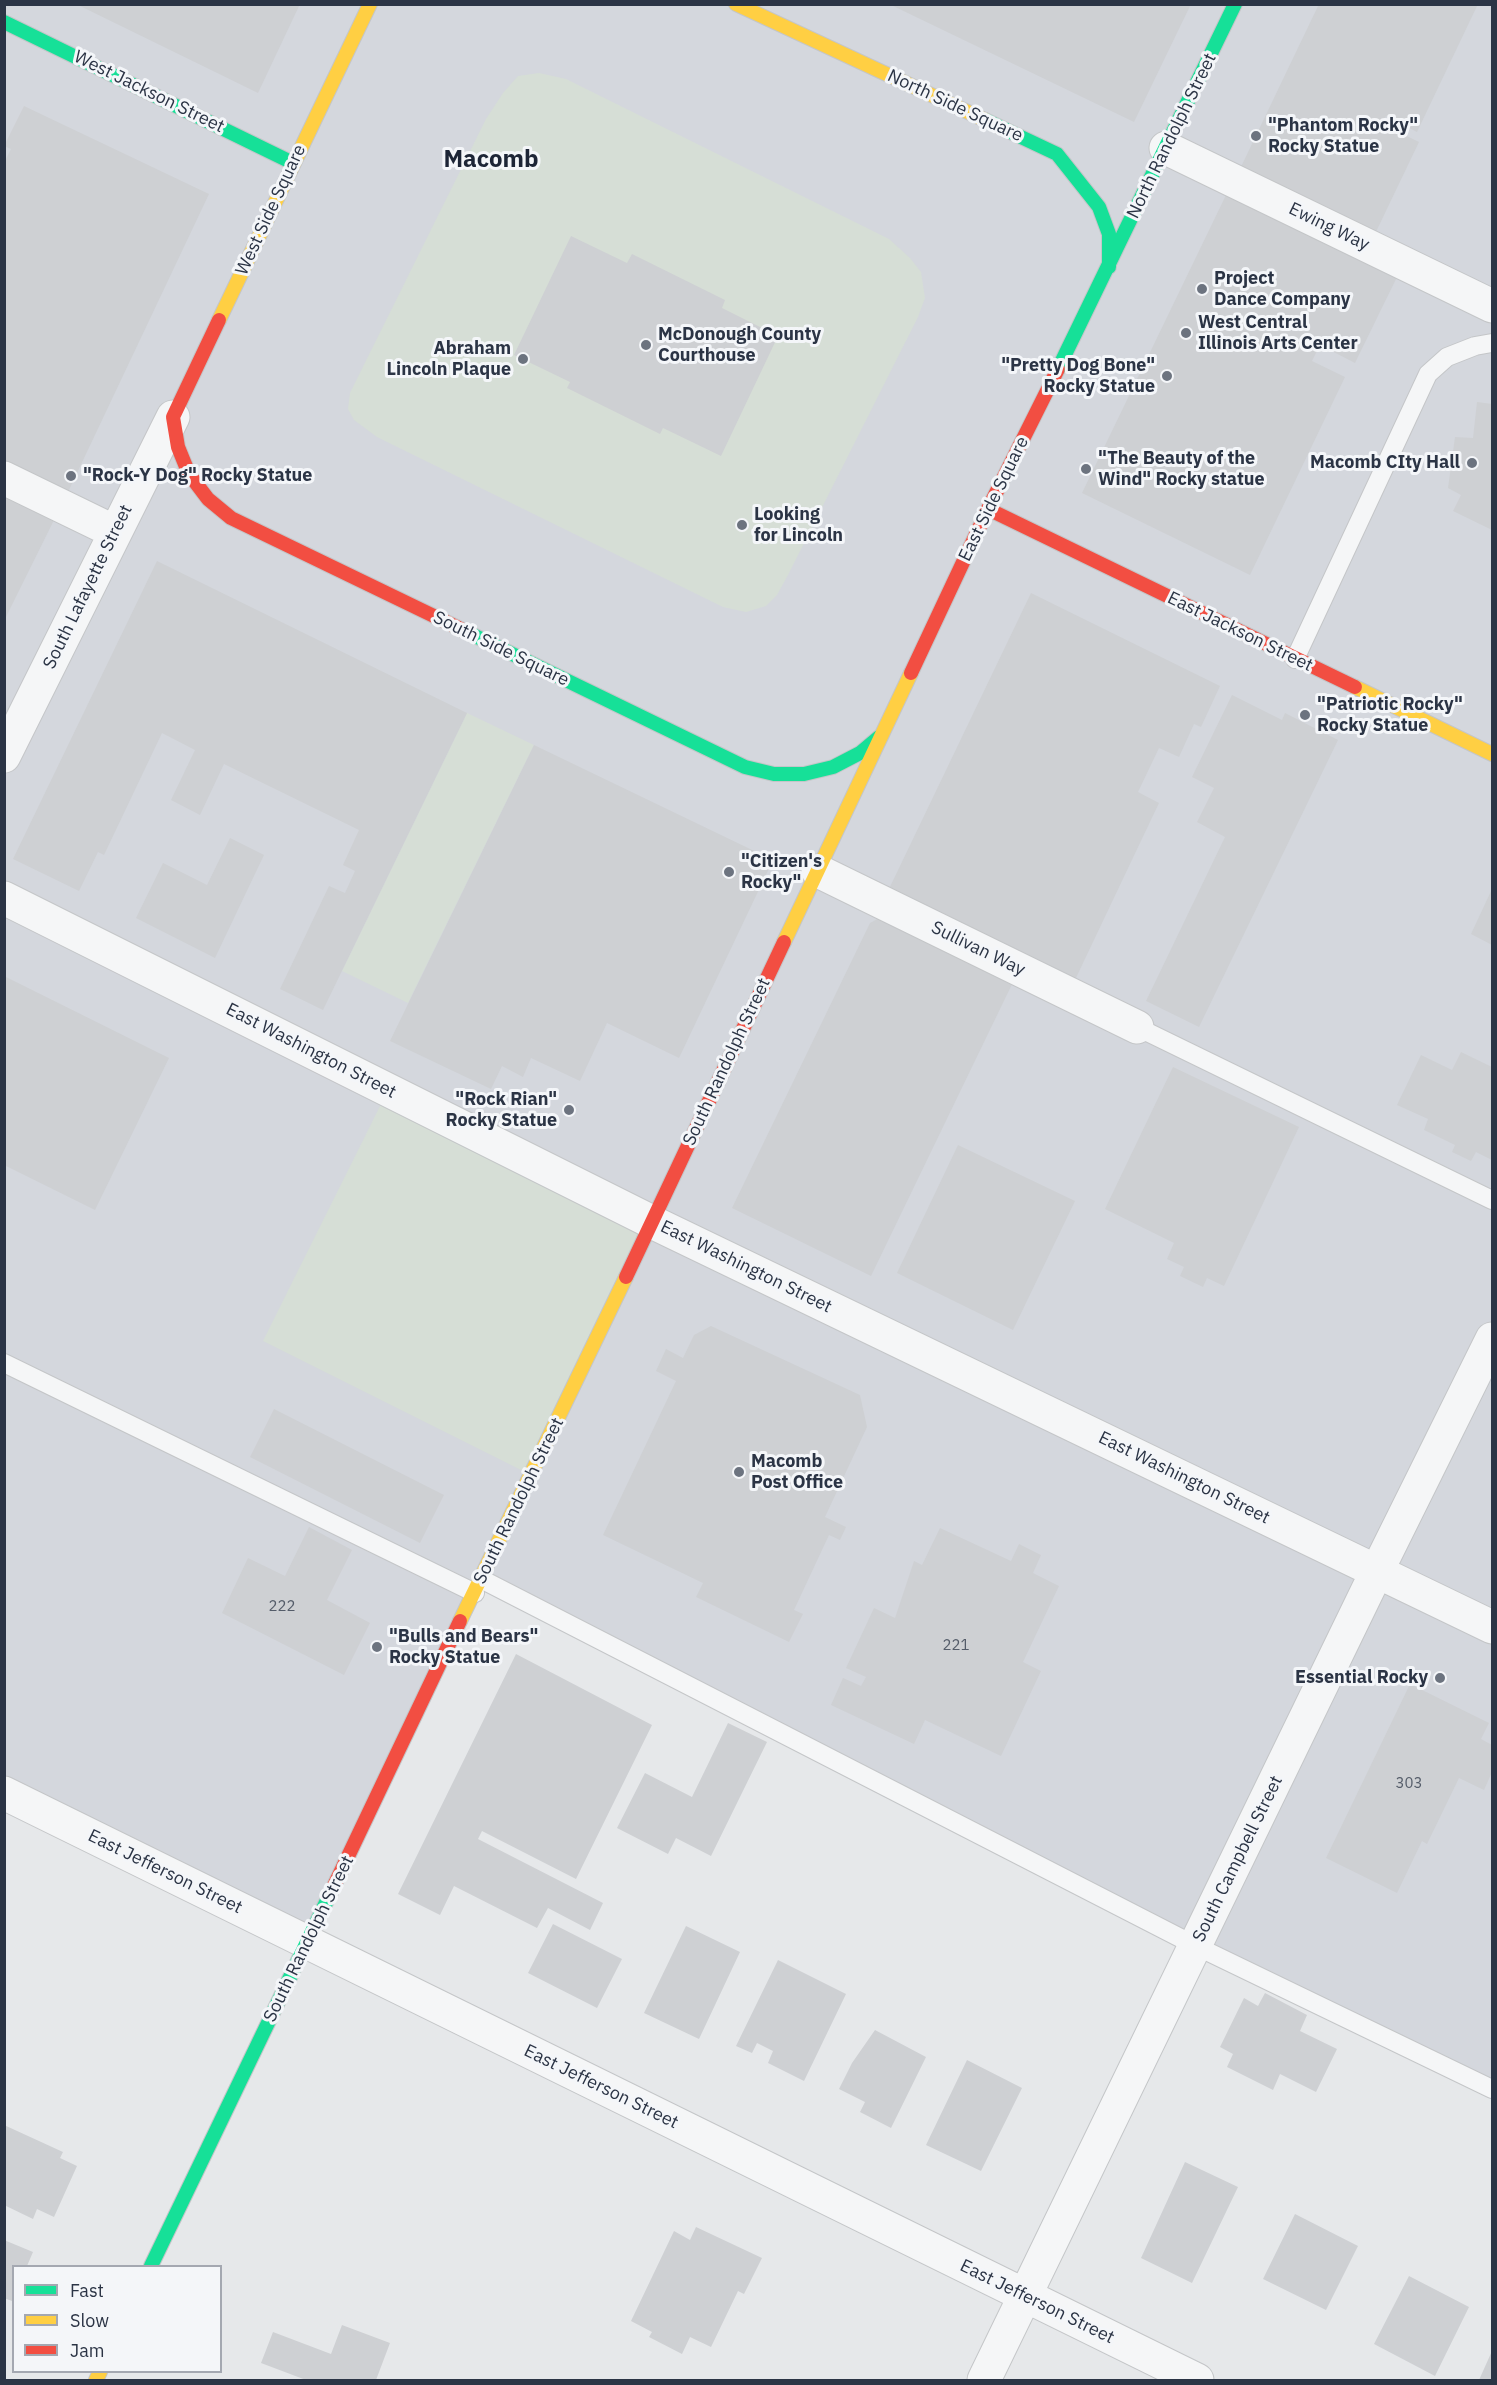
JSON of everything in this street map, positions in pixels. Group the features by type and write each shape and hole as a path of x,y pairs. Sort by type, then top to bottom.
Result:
{"street":[{"name":"West Side Square","path":"172,417 370,4"},
{"name":"North Side Square","path":"736,4 1057,154 1099,207 1109,234 1109,267"},
{"name":"North Randolph Street","path":"1109,267 1235,4"},
{"name":"West Jackson Street","path":"4,22 293,163"},
{"name":"Ewing Way","path":"1166,148 1492,306"},
{"name":"East Side Square","path":"883,734 988,509 1109,267"},
{"name":"South Lafayette Street","path":"4,756 172,417"},
{"name":"South Side Square","path":"172,417 178,447 189,474 208,498 231,518 745,766 774,774 804,774 833,767 860,753 883,734"},
{"path":"4,478 115,532"},
{"name":"East Jackson Street","path":"988,509 1492,754"},
{"name":"South Randolph Street","path":"151,2265 652,1222 883,734"},
{"name":"Sullivan Way","path":"818,871 1137,1027"},
{"name":"East Washington Street","path":"4,898 652,1222 1492,1626"},
{"name":"South Campbell Street","path":"984,2380 1492,1339"},
{"name":"East Jefferson Street","path":"4,1793 1197,2380"}],"lane":[{"path":"1295,659 1428,374 1447,357 1474,346 1492,343"},
{"path":"1137,1027 1492,1200"},
{"path":"4,1364 478,1586 1196,1946 1492,2089"}],"shaded area":[{"path":"4,5 1492,5 1492,2089 482,1579 308,1941 5,1793"},
{"path":"539,73 566,79 889,239 910,258 921,272 925,298 918,317 788,575 777,595 766,606 746,612 723,607 377,437 354,420 348,409 350,393 486,119 503,93 518,76"},
{"path":"467,713 534,745 408,1003 342,971"},
{"path":"388,1090 652,1222 531,1475 263,1341"}],"building":[{"path":"76,4 300,4 258,93"},
{"path":"889,4 1191,4 1134,122"},
{"path":"1319,4 1478,4 1417,132 1386,116 1382,124 1419,142 1374,236 1239,171"},
{"path":"24,106 209,194 68,492 4,462 4,163 11,149 4,146"},
{"path":"1227,193 1397,277 1355,363 1320,345 1312,361 1345,377 1250,575 1082,493"},
{"name":"McDonough County Courthouse","path":"571,236 627,263 632,254 725,300 722,308 778,336 721,456 663,428 660,434 567,388 570,382 514,355"},
{"name":"Macomb CIty Hall","path":"1477,402 1492,404 1492,530 1453,511 1461,495 1448,488 1455,437 1473,438"},
{"path":"4,493 55,518 4,621"},
{"path":"157,561 467,713 323,1010 280,989 329,886 345,893 355,871 343,865 359,830 224,764 200,815 171,800 195,750 162,733 104,855 98,852 79,891 13,859"},
{"path":"1031,593 1220,686 1201,727 1194,724 1179,757 1159,748 1138,792 1159,803 1074,982 888,891"},
{"path":"1232,695 1282,720 1285,713 1338,740 1199,1027 1146,1001 1225,837 1197,822 1214,788 1192,777"},
{"path":"534,745 773,860 679,1058 607,1023 580,1081 531,1058 523,1077 502,1066 491,1089 390,1041"},
{"path":"230,838 264,855 215,958 136,918 163,863 207,885"},
{"path":"1492,889 1492,945 1471,934"},
{"path":"883,916 1015,978 871,1276 732,1208 870,923"},
{"path":"4,976 169,1058 95,1210 4,1165"},
{"path":"1461,1052 1492,1067 1492,1160 1476,1152 1471,1161 1452,1152 1455,1145 1424,1130 1428,1119 1397,1105 1421,1055 1452,1070"},
{"path":"1173,1067 1299,1127 1224,1286 1207,1278 1203,1287 1180,1276 1184,1267 1167,1259 1174,1243 1105,1209"},
{"path":"958,1145 1075,1201 1013,1330 897,1273"},
{"name":"Macomb Post Office","path":"711,1326 860,1395 867,1427 825,1517 846,1527 840,1540 829,1535 794,1610 803,1614 789,1642 696,1597 703,1583 603,1535 676,1381 656,1371 666,1349 683,1358 694,1335"},
{"path":"274,1409 444,1495 420,1543 250,1457"},
{"path":"309,1527 352,1550 327,1600 370,1623 344,1675 222,1613 248,1558 285,1576"},
{"path":"940,1528 1011,1561 1019,1544 1041,1555 1033,1573 1059,1586 1023,1662 1041,1671 1001,1756 925,1720 914,1744 831,1705 843,1678 861,1686 866,1677 846,1668 874,1608 895,1618 914,1561 922,1565"},
{"path":"516,1654 652,1725 576,1879 482,1831 478,1839 603,1903 590,1930 548,1908 537,1928 454,1886 440,1915 398,1894"},
{"path":"1410,1684 1489,1723 1481,1739 1492,1745 1492,1772 1484,1790 1459,1778 1427,1844 1422,1841 1397,1893 1326,1858"},
{"path":"728,1723 767,1742 711,1856 676,1838 668,1854 617,1828 645,1773 692,1797"},
{"path":"553,1924 622,1959 597,2008 528,1973"},
{"path":"686,1926 740,1952 699,2039 644,2013"},
{"path":"778,1960 846,1994 804,2081 768,2063 773,2051 757,2043 752,2053 736,2046"},
{"path":"1265,1993 1307,2015 1300,2031 1337,2049 1316,2092 1280,2074 1273,2090 1227,2067 1233,2054 1220,2047 1244,1998 1258,2006"},
{"path":"875,2030 926,2057 891,2128 860,2112 865,2102 839,2089 852,2063"},
{"path":"967,2060 1022,2088 981,2171 926,2145"},
{"path":"4,2125 63,2152 60,2158 77,2166 54,2217 37,2209 33,2219 4,2205"},
{"path":"1185,2162 1238,2187 1192,2283 1141,2258"},
{"path":"1295,2214 1358,2246 1326,2310 1263,2279"},
{"path":"696,2227 762,2258 744,2294 738,2291 711,2347 690,2337 682,2354 649,2337 652,2332 631,2321 674,2231 690,2240"},
{"path":"4,2240 33,2252 27,2265 12,2265 12,2301 4,2298"},
{"path":"1409,2276 1469,2307 1435,2376 1374,2344"},
{"path":"342,2325 390,2343 376,2380 306,2380 261,2363 273,2332 331,2354"},
{"path":"1492,2351 1492,2380 1479,2380"}],"traffic: fast":[{"path":"1058,369 1235,4"},
{"path":"4,22 293,163"},
{"path":"985,120 1057,154 1099,207 1109,234 1109,267"},
{"path":"469,633 745,767 774,774 804,774 833,767 860,753 879,737"},
{"path":"151,2265 332,1890"}],"traffic: slow":[{"path":"219,320 370,4"},
{"path":"736,4 985,120"},
{"path":"784,942 911,673"},
{"path":"1355,687 1492,754"},
{"path":"460,1621 626,1277"},
{"path":"96,2380 100,2373"}],"traffic: jam":[{"path":"219,320 173,417 178,447 189,474 208,499 231,518 469,633"},
{"path":"911,673 988,509 1058,369"},
{"path":"988,509 1355,687"},
{"path":"626,1277 784,942"},
{"path":"332,1890 460,1621"}],"place":[{"name":"\"Phantom Rocky\" Rocky Statue","path":"1256,136"},
{"name":"Project Dance Company","path":"1202,289"},
{"name":"West Central Illinois Arts Center","path":"1186,333"},
{"name":"McDonough County Courthouse","path":"646,345"},
{"name":"Abraham Lincoln Plaque","path":"523,359"},
{"name":"\"Pretty Dog Bone\" Rocky Statue","path":"1167,376"},
{"name":"Macomb CIty Hall","path":"1472,463"},
{"name":"\"The Beauty of the Wind\" Rocky statue","path":"1086,469"},
{"name":"\"Rock-Y Dog\" Rocky Statue","path":"71,476"},
{"name":"Looking for Lincoln","path":"742,525"},
{"name":"\"Patriotic Rocky\" Rocky Statue","path":"1305,715"},
{"name":"\"Citizen's Rocky\"","path":"729,872"},
{"name":"\"Rock Rian\" Rocky Statue","path":"569,1110"},
{"name":"Macomb Post Office","path":"739,1472"},
{"name":"\"Bulls and Bears\" Rocky Statue","path":"377,1647"},
{"name":"Essential Rocky","path":"1440,1678"}],"district":[{"name":"Macomb","path":"491,160"}]}
